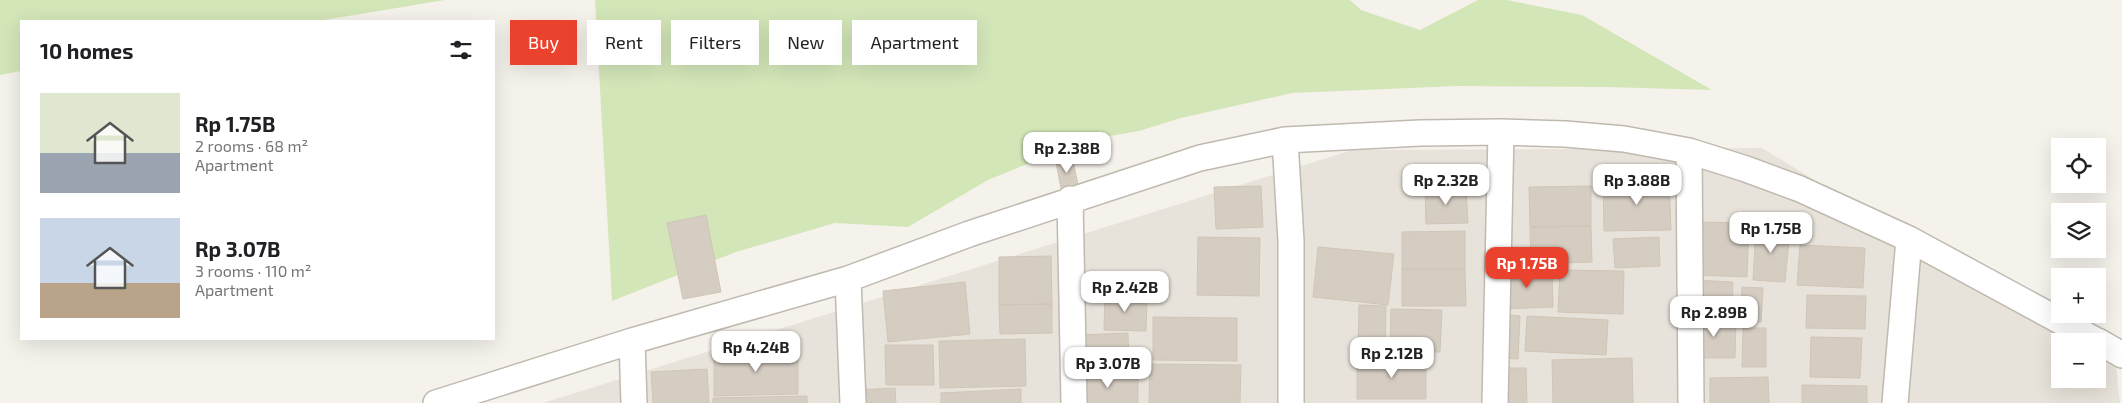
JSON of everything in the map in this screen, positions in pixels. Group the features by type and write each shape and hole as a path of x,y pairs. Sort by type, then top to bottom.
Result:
{"street":[{"path":"436,403 632,341 848,279 1070,199 1200,158 1285,140 1420,132 1565,134 1624,139 1689,151 1800,189 1909,239 2082,333"},
{"path":"1495,403 1501,132"},
{"path":"1285,140 1291,241 1291,403"},
{"path":"1689,151 1691,403"},
{"path":"1070,199 1074,403"},
{"path":"1895,403 1909,239"},
{"path":"848,279 853,403"},
{"path":"632,341 634,403"},
{"path":"2106,346 2122,354"}],"shaded area":[{"path":"1762,148 2065,333 2051,333 2051,388 2106,388 2106,358 2116,365 2120,403 543,403 1352,150"}],"green space":[{"path":"0,0 445,0 324,20 20,20 20,71 0,75"},
{"path":"595,0 1350,0 1361,10 1420,30 1478,0 1507,0 1582,15 1712,90 1457,86 1292,93 1181,118 1139,131 1086,140 988,180 908,227 835,223 736,252 612,301 599,65 661,65 661,20 596,20"}],"building":[{"path":"1073,160 1078,185 1061,188 1056,163"},
{"path":"1669,180 1671,230 1604,231 1603,182"},
{"path":"1261,186 1263,227 1216,229 1214,187"},
{"path":"1591,186 1591,226 1530,227 1529,187"},
{"path":"1466,187 1468,223 1426,224 1425,188"},
{"path":"706,215 721,292 683,299 667,223"},
{"path":"1696,222 1749,223 1747,277 1694,275"},
{"path":"1591,226 1592,262 1531,264 1530,227"},
{"path":"1756,227 1790,229 1785,282 1753,280"},
{"path":"1465,231 1465,269 1402,269 1402,232"},
{"path":"1198,237 1260,238 1259,296 1197,295"},
{"path":"1659,237 1660,266 1615,268 1613,239"},
{"path":"1800,245 1865,248 1863,288 1797,285"},
{"path":"1318,247 1394,254 1388,305 1313,297"},
{"path":"1051,256 1052,304 999,305 999,257"},
{"path":"1402,269 1465,269 1466,306 1402,306"},
{"path":"1552,269 1553,307 1502,309 1501,270"},
{"path":"1560,270 1624,271 1623,314 1558,312"},
{"path":"1693,280 1733,282 1732,312 1692,310"},
{"path":"965,282 970,334 888,342 883,291"},
{"path":"1742,287 1763,288 1761,322 1740,320"},
{"path":"1105,295 1147,296 1146,331 1104,330"},
{"path":"1807,295 1866,296 1865,329 1806,328"},
{"path":"1052,304 1052,333 1000,334 999,305"},
{"path":"1359,305 1386,306 1385,354 1358,353"},
{"path":"1391,309 1442,310 1440,352 1390,351"},
{"path":"1501,314 1520,316 1518,359 1499,358"},
{"path":"1527,316 1608,320 1606,355 1525,351"},
{"path":"1153,317 1237,318 1237,361 1153,360"},
{"path":"1694,318 1736,318 1735,358 1693,358"},
{"path":"1743,328 1766,328 1766,367 1742,367"},
{"path":"1128,333 1129,365 1082,367 1081,335"},
{"path":"1811,337 1862,338 1860,378 1810,377"},
{"path":"1025,339 1026,386 940,388 939,341"},
{"path":"885,345 933,345 934,385 886,385"},
{"path":"798,351 798,394 714,396 714,353"},
{"path":"1632,358 1633,403 1553,403 1552,360"},
{"path":"1357,359 1426,359 1426,399 1357,399"},
{"path":"1150,364 1241,365 1240,403 1149,403"},
{"path":"1499,368 1526,368 1527,403 1500,403"},
{"path":"707,369 709,403 653,403 651,372"},
{"path":"1079,374 1138,375 1138,403 1079,403"},
{"path":"1768,377 1769,403 1710,403 1710,378"},
{"path":"1802,385 1867,386 1867,403 1802,403"},
{"path":"895,388 896,403 856,403 856,390"},
{"path":"1021,389 1021,403 941,403 941,393"},
{"path":"807,396 807,403 713,403 713,398"}]}
